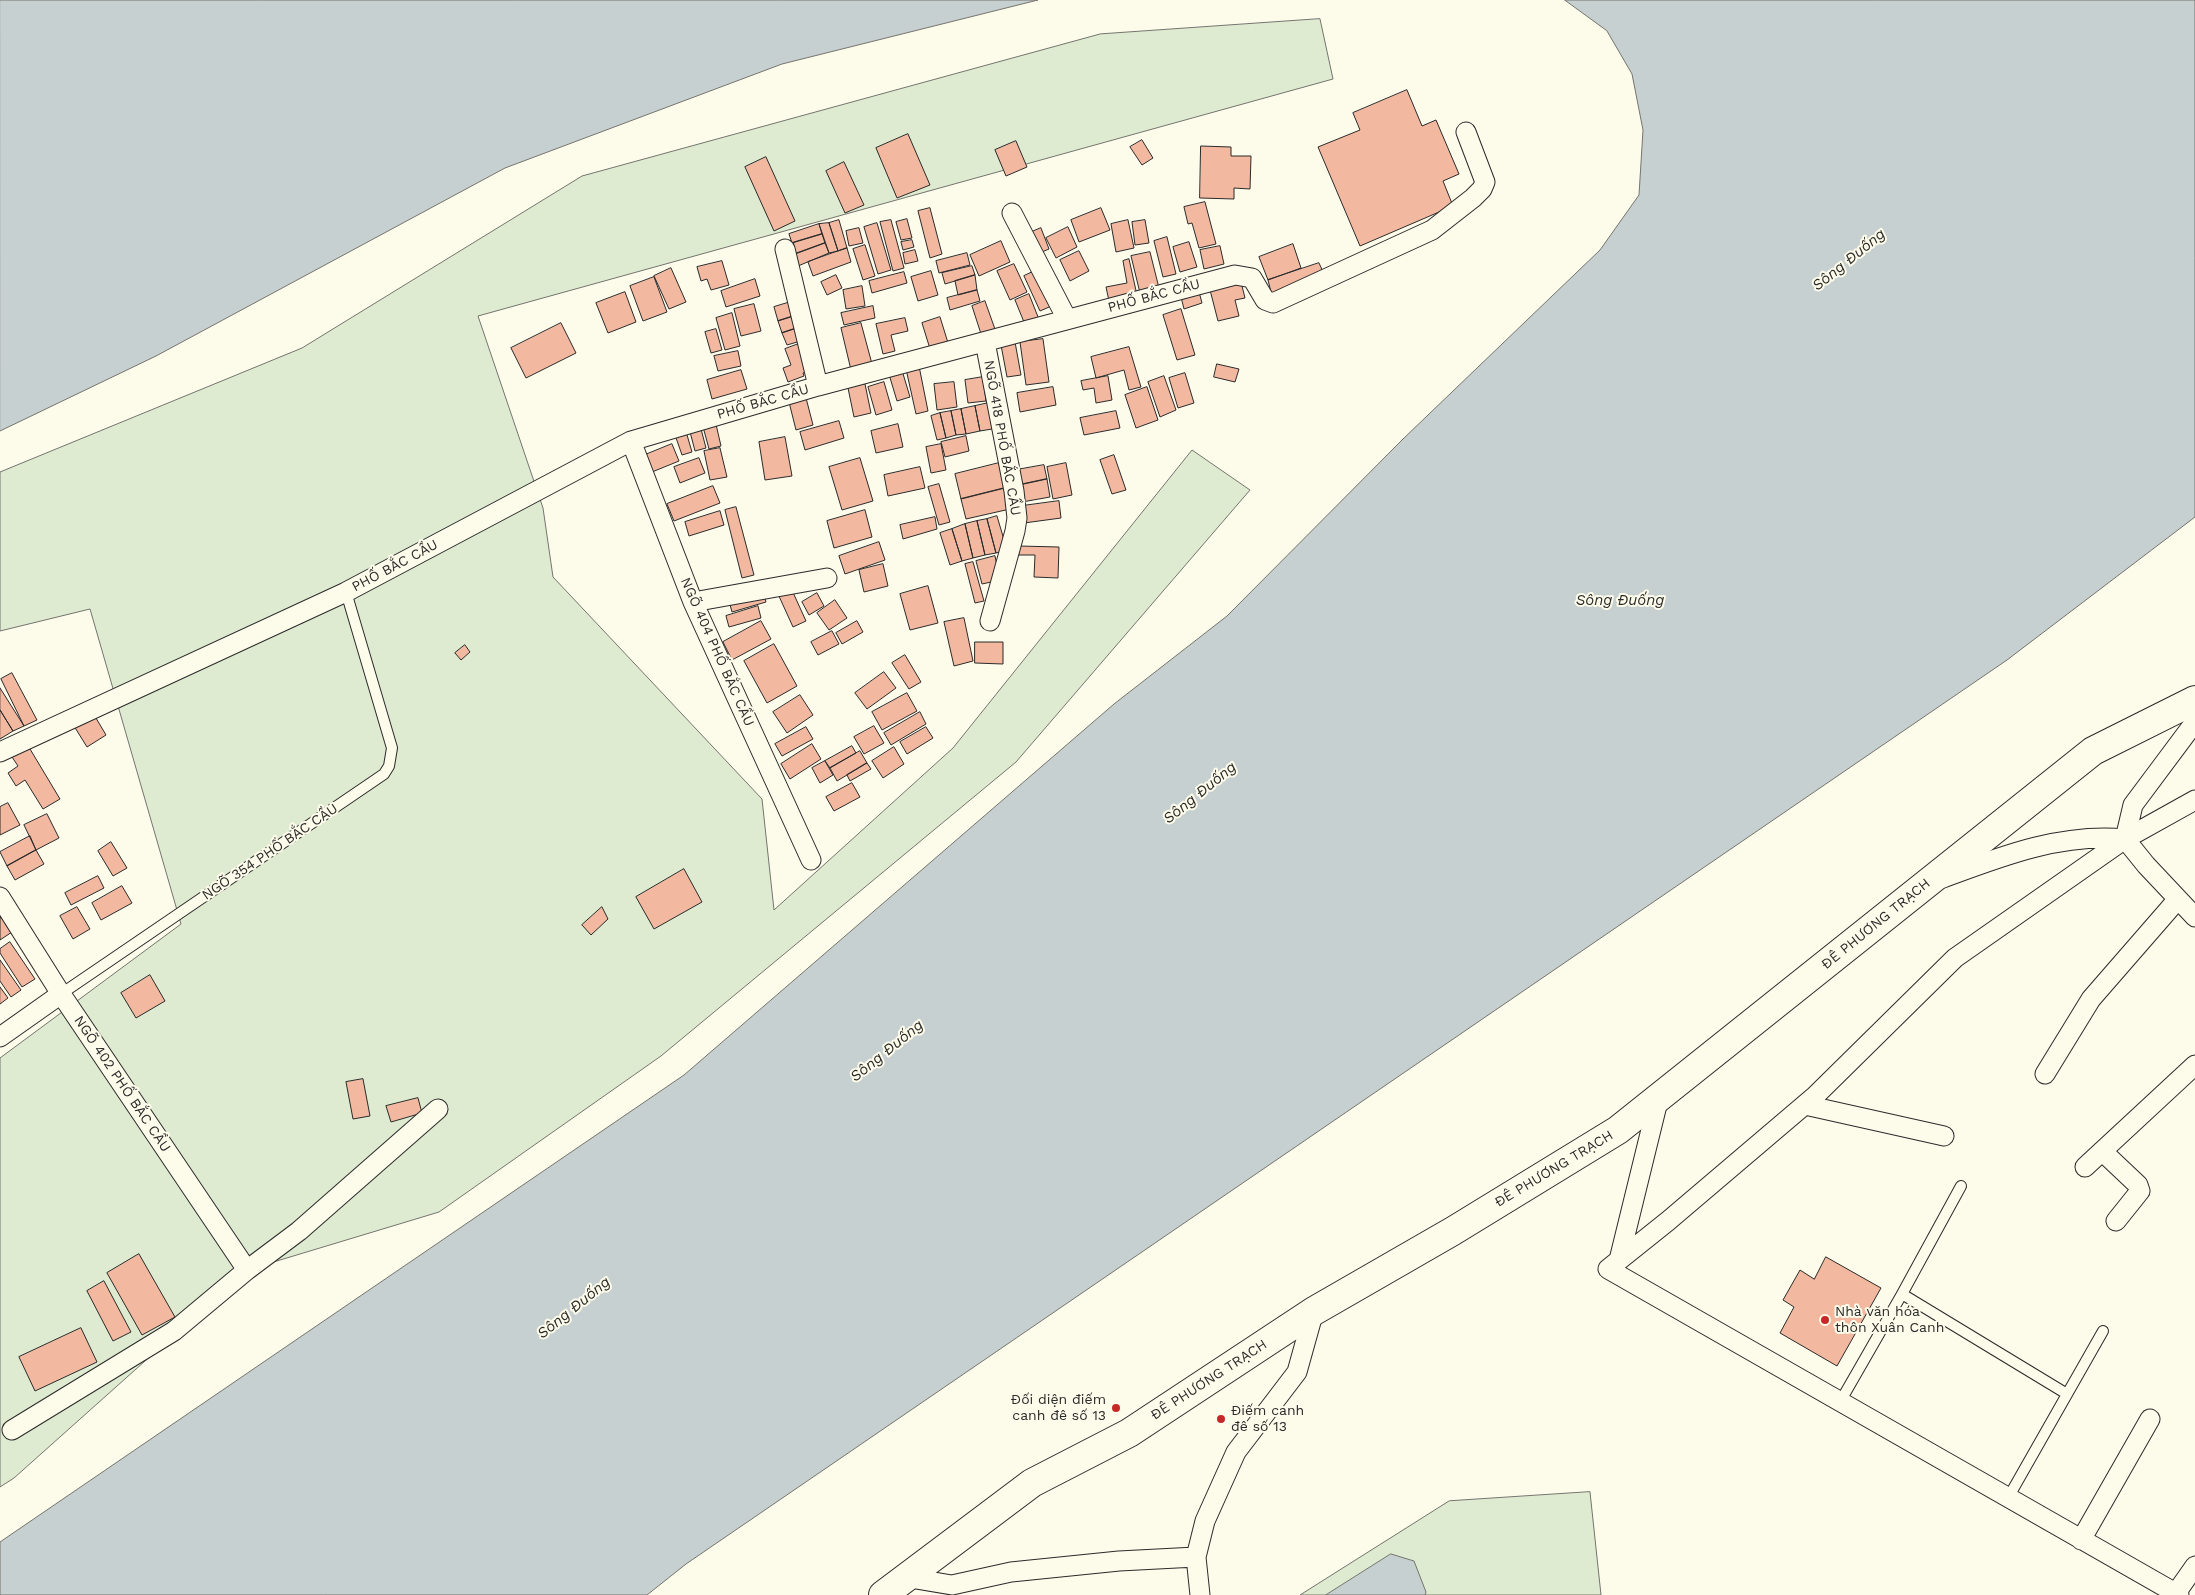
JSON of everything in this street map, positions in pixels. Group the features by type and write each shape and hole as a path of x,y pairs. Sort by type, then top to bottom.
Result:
{"main road":[{"name":"ĐÊ PHƯƠNG TRẠCH","path":"883,1595 904,1577 1032,1483 1128,1433 1314,1310 1453,1230 1618,1130 2093,751 2195,700"}],"street":[{"name":"PHỐ BẮC CẦU","path":"0,752 346,592 631,441 818,386 1067,319 1241,275 1252,278 1264,300 1273,303 1432,230 1473,198 1482,189 1485,182 1466,132"},
{"path":"1012,214 1067,319"},
{"path":"785,249 818,386"},
{"name":"NGÕ 418 PHỐ BẮC CẦU","path":"985,342 1006,447 1017,518 1015,532 990,621"},
{"name":"NGÕ 404 PHỐ BẮC CẦU","path":"631,441 693,602 811,860"},
{"path":"693,602 827,578"},
{"path":"2125,839 2133,805 2195,722"},
{"path":"2195,800 2125,839 1955,958 1805,1105 1608,1269 2177,1594 2195,1566"},
{"path":"1926,884 2019,850 2097,836 2125,839 2146,865 2195,918"},
{"name":"NGÕ 402 PHỐ BẮC CẦU","path":"0,896 61,994 247,1270"},
{"path":"2045,1074 2091,999 2178,900"},
{"name":"NGÕ 354 PHỐ BẮC CẦU","path":"0,1037 61,994"},
{"path":"2085,1167 2195,1064"},
{"path":"1620,1260 1659,1097"},
{"path":"1805,1105 1944,1136"},
{"path":"12,1430 174,1331 247,1270 299,1231 438,1109"},
{"path":"2102,1151 2138,1185 2140,1191 2116,1221"},
{"path":"1200,1595 1196,1557 1205,1521 1236,1452 1297,1372 1314,1310"},
{"path":"2082,1540 2150,1419"},
{"path":"904,1577 952,1585 1011,1572 1119,1561 1196,1557"}],"lane":[{"name":"NGÕ 354 PHỐ BẮC CẦU","path":"61,994 384,774 389,766 392,748 346,592"},
{"path":"1840,1402 1961,1186"},
{"path":"1902,1294 2067,1394"},
{"path":"2008,1498 2103,1331"}],"green space":[{"path":"1320,19 1333,79 478,316 543,508 553,577 762,799 774,910 953,748 1192,450 1250,490 1016,762 661,1056 439,1212 247,1270 14,1478 0,1487 0,1058 181,924 90,609 0,631 0,472 302,348 582,176 1100,34"},
{"path":"1590,1492 1601,1595 1300,1595 1449,1501"}],"water":[{"path":"0,0 1038,0 782,64 505,168 156,356 0,431"},
{"name":"Sông Đuống","path":"1565,0 2195,0 2195,517 2007,660 686,1564 647,1595 0,1595 0,1542 684,1075 1114,704 1227,616 1403,439 1600,250 1639,195 1643,130 1632,74 1607,31"},
{"path":"1391,1554 1414,1561 1426,1592 1425,1595 1326,1595"}],"building":[{"path":"1407,90 1422,126 1436,120 1459,174 1443,181 1453,206 1360,246 1318,147 1360,130 1353,113"},
{"path":"908,134 930,185 897,198 876,148"},
{"path":"1142,140 1153,158 1142,165 1130,147"},
{"path":"1016,141 1027,167 1006,176 995,150"},
{"path":"1201,146 1231,147 1231,156 1251,156 1250,189 1234,188 1234,199 1200,198"},
{"path":"766,157 795,221 774,231 745,167"},
{"path":"844,162 864,205 845,213 826,171"},
{"path":"1205,202 1216,244 1199,248 1192,223 1188,224 1184,207"},
{"path":"930,208 942,254 930,258 918,211"},
{"path":"1101,208 1110,230 1079,242 1071,220"},
{"path":"907,219 912,238 901,240 896,222"},
{"path":"839,220 847,248 838,251 829,223"},
{"path":"891,220 904,268 893,271 880,222"},
{"path":"1128,220 1134,248 1116,252 1111,224"},
{"path":"1145,220 1149,243 1135,245 1132,222"},
{"path":"829,223 838,251 829,253 819,224"},
{"path":"877,223 891,270 878,274 864,227"},
{"path":"819,224 822,234 792,243 789,234"},
{"path":"1068,227 1077,247 1056,258 1046,238"},
{"path":"859,228 863,243 849,246 846,231"},
{"path":"1041,228 1049,249 1035,255 1027,234"},
{"path":"822,234 825,243 795,254 792,243"},
{"path":"1167,237 1176,274 1163,277 1154,241"},
{"path":"912,240 914,247 903,250 901,242"},
{"path":"1001,241 1010,262 979,276 970,255"},
{"path":"1189,242 1197,267 1180,272 1173,247"},
{"path":"825,243 829,253 798,266 795,254"},
{"path":"1293,244 1301,268 1268,280 1259,257"},
{"path":"865,245 875,276 863,280 853,249"},
{"path":"1220,246 1224,264 1204,269 1200,250"},
{"path":"847,248 851,262 813,276 808,262"},
{"path":"915,250 918,261 905,264 903,253"},
{"path":"1079,251 1089,271 1070,281 1060,260"},
{"path":"1150,252 1159,288 1140,293 1131,256"},
{"path":"967,253 970,265 939,273 936,261"},
{"path":"1129,259 1137,295 1109,301 1106,287 1127,283 1123,261"},
{"path":"722,261 729,285 711,290 707,279 701,281 697,267"},
{"path":"1319,263 1325,276 1272,296 1268,280"},
{"path":"1014,264 1027,292 1010,300 997,271"},
{"path":"972,266 975,275 945,284 942,273"},
{"path":"671,268 686,302 669,309 654,276"},
{"path":"1039,269 1056,304 1040,311 1024,276"},
{"path":"931,271 938,295 918,301 911,277"},
{"path":"904,272 907,283 872,293 869,281"},
{"path":"836,275 842,288 827,295 821,282"},
{"path":"975,275 977,290 958,295 955,281"},
{"path":"654,277 667,312 643,321 630,286"},
{"path":"1240,278 1245,298 1235,300 1239,316 1218,321 1209,286"},
{"path":"755,279 760,296 726,307 721,291"},
{"path":"862,286 865,306 846,309 843,290"},
{"path":"1198,288 1202,303 1184,309 1180,293"},
{"path":"977,290 980,301 950,310 947,298"},
{"path":"625,292 636,322 608,333 596,303"},
{"path":"1029,294 1040,322 1026,327 1015,300"},
{"path":"794,301 797,315 778,321 774,307"},
{"path":"985,301 996,332 982,337 972,306"},
{"path":"754,304 761,331 741,336 734,309"},
{"path":"873,306 875,318 844,325 841,313"},
{"path":"1181,309 1195,355 1177,360 1163,315"},
{"path":"732,313 740,346 725,350 716,318"},
{"path":"797,315 800,327 782,333 778,321"},
{"path":"940,317 949,346 931,352 922,323"},
{"path":"905,318 908,331 891,335 895,351 883,354 876,324"},
{"path":"561,323 576,353 526,378 511,348"},
{"path":"861,323 872,364 851,370 841,328"},
{"path":"800,327 804,340 787,345 782,333"},
{"path":"716,329 722,350 711,353 705,332"},
{"path":"1043,339 1049,382 1026,385 1020,342"},
{"path":"804,342 813,369 803,373 804,376 788,382 783,368 791,365 785,349"},
{"path":"1015,342 1021,375 1007,377 1001,345"},
{"path":"1129,347 1141,387 1129,390 1124,370 1096,378 1091,357"},
{"path":"738,351 741,366 718,371 714,356"},
{"path":"1217,364 1239,369 1235,382 1214,377"},
{"path":"919,366 928,411 916,414 906,369"},
{"path":"901,367 910,397 897,401 888,371"},
{"path":"741,370 747,389 712,399 707,380"},
{"path":"1185,373 1194,403 1178,408 1169,378"},
{"path":"1108,376 1112,400 1096,403 1094,388 1083,390 1081,381"},
{"path":"1164,376 1176,410 1160,417 1148,382"},
{"path":"983,377 986,401 968,403 965,380"},
{"path":"884,382 892,410 876,415 868,387"},
{"path":"954,382 957,407 937,410 934,384"},
{"path":"865,384 871,413 854,417 848,388"},
{"path":"1053,387 1056,405 1020,412 1017,393"},
{"path":"1147,387 1158,420 1136,428 1125,395"},
{"path":"805,394 813,425 796,430 788,398"},
{"path":"993,402 998,428 980,431 975,406"},
{"path":"975,406 980,431 966,434 961,409"},
{"path":"961,409 966,434 956,435 951,411"},
{"path":"951,411 956,435 946,438 940,413"},
{"path":"1116,411 1120,428 1084,435 1080,418"},
{"path":"940,413 946,438 937,440 931,416"},
{"path":"715,420 721,446 709,449 702,423"},
{"path":"839,421 844,438 805,450 800,432"},
{"path":"898,424 903,447 876,453 871,431"},
{"path":"700,425 706,448 695,451 689,428"},
{"path":"685,428 692,452 682,455 674,432"},
{"path":"966,436 969,451 945,457 941,442"},
{"path":"785,437 792,476 765,480 759,442"},
{"path":"672,444 679,461 652,472 645,455"},
{"path":"941,444 946,470 931,473 926,447"},
{"path":"720,448 727,477 710,480 704,451"},
{"path":"1114,455 1126,490 1112,494 1100,460"},
{"path":"699,458 705,473 680,483 674,467"},
{"path":"860,458 873,501 842,510 829,467"},
{"path":"999,463 1005,488 961,499 955,474"},
{"path":"1066,463 1072,495 1053,499 1047,467"},
{"path":"1044,465 1047,479 1019,485 1016,470"},
{"path":"920,467 925,488 888,496 884,475"},
{"path":"1047,479 1050,497 1022,502 1019,485"},
{"path":"939,484 950,522 939,525 928,487"},
{"path":"713,486 720,503 674,521 667,504"},
{"path":"1005,488 1010,509 966,519 961,499"},
{"path":"1059,501 1061,518 1024,523 1022,506"},
{"path":"736,507 754,575 742,578 725,510"},
{"path":"865,510 872,537 834,548 827,521"},
{"path":"720,511 724,525 689,536 685,522"},
{"path":"997,516 1007,550 996,553 987,519"},
{"path":"935,517 937,529 903,539 900,525"},
{"path":"987,519 996,553 985,555 977,521"},
{"path":"977,521 985,555 973,558 965,524"},
{"path":"965,524 973,558 962,561 952,529"},
{"path":"952,529 962,561 950,565 940,533"},
{"path":"879,542 885,560 845,574 839,556"},
{"path":"1019,546 1059,547 1058,578 1034,577 1035,555 1019,555"},
{"path":"995,556 1000,580 982,584 976,561"},
{"path":"973,562 984,601 975,603 965,564"},
{"path":"883,564 888,586 864,592 859,570"},
{"path":"928,586 938,623 910,630 900,594"},
{"path":"791,588 806,621 793,627 778,594"},
{"path":"763,591 766,602 732,612 729,601"},
{"path":"817,593 824,606 809,615 802,602"},
{"path":"835,600 847,618 829,630 817,613"},
{"path":"758,606 761,618 729,627 726,616"},
{"path":"964,618 973,661 954,666 944,622"},
{"path":"761,621 771,639 732,660 723,642"},
{"path":"857,621 863,632 842,644 836,633"},
{"path":"832,631 839,644 818,655 811,642"},
{"path":"975,642 1003,642 1003,664 975,663"},
{"path":"774,644 797,686 767,703 744,661"},
{"path":"465,645 470,652 461,660 455,653"},
{"path":"905,655 921,682 909,689 892,663"},
{"path":"884,672 896,688 867,709 855,693"},
{"path":"12,673 37,720 24,726 1,679"},
{"path":"0,688 24,726 13,731 0,710"},
{"path":"907,693 917,711 882,730 872,712"},
{"path":"800,695 813,715 787,733 773,712"},
{"path":"0,710 13,731 0,739"},
{"path":"920,712 926,724 891,745 884,733"},
{"path":"93,713 106,735 87,747 74,726"},
{"path":"874,726 884,743 864,754 854,737"},
{"path":"806,727 813,739 782,756 775,744"},
{"path":"926,727 933,738 907,754 900,742"},
{"path":"27,744 60,799 43,809 25,780 16,786 8,773 18,766 10,754"},
{"path":"812,744 821,759 790,779 781,764"},
{"path":"852,746 856,753 830,768 825,761"},
{"path":"894,747 904,764 883,778 872,761"},
{"path":"860,751 867,763 837,781 830,768"},
{"path":"825,761 833,775 820,783 812,768"},
{"path":"867,763 871,769 850,781 847,775"},
{"path":"852,783 860,797 834,811 826,797"},
{"path":"8,803 20,825 0,835 0,807"},
{"path":"47,814 59,838 36,850 24,825"},
{"path":"30,836 36,850 7,866 0,852"},
{"path":"111,842 127,868 113,876 98,851"},
{"path":"36,850 44,864 15,880 7,866"},
{"path":"684,869 702,902 654,929 636,897"},
{"path":"98,876 104,888 71,905 65,893"},
{"path":"122,886 132,903 101,920 92,903"},
{"path":"77,907 90,929 73,939 60,916"},
{"path":"602,907 608,919 591,935 582,925"},
{"path":"2,917 12,932 0,940 0,918"},
{"path":"10,942 35,979 22,987 0,953 0,949"},
{"path":"0,960 21,990 11,997 0,981"},
{"path":"150,975 165,1001 136,1018 121,993"},
{"path":"0,987 8,998 0,1004"},
{"path":"363,1079 370,1116 353,1119 346,1082"},
{"path":"418,1098 422,1113 391,1122 386,1106"},
{"path":"139,1254 175,1317 142,1335 107,1273"},
{"name":"Nhà văn hóa thôn Xuân Canh","path":"1826,1257 1881,1288 1837,1366 1780,1333 1794,1307 1783,1300 1800,1270 1814,1279"},
{"path":"104,1281 131,1332 113,1341 87,1291"},
{"path":"81,1328 97,1362 35,1391 19,1357"}],"place":[{"name":"Nhà văn hóa thôn Xuân Canh","path":"1825,1320"},
{"name":"Đối diện điếm canh đê số 13","path":"1116,1408"},
{"name":"Điếm canh đê số 13","path":"1221,1419"}]}
